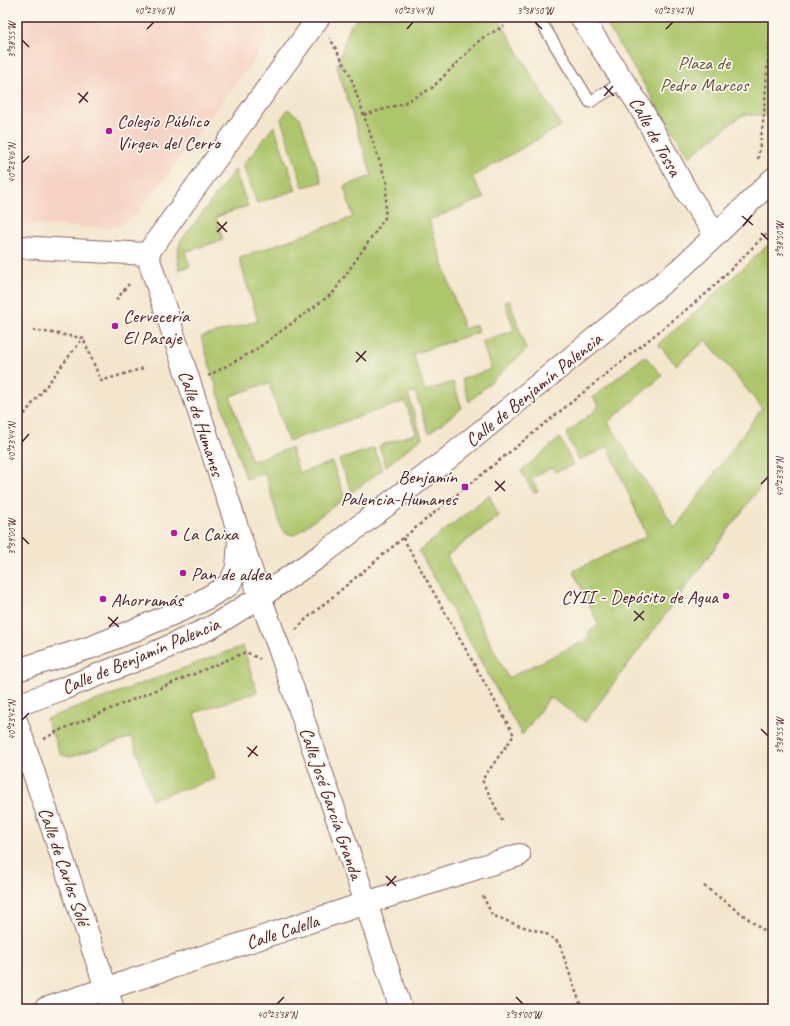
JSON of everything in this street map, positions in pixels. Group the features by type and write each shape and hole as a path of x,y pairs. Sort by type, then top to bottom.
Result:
{"street":[{"path":"17,247 147,254 319,17"},
{"name":"Calle de Tossa","path":"581,17 640,105 688,194 716,235"},
{"name":"Calle de Benjamín Palencia","path":"17,705 152,654 212,627 260,597 320,556 446,460 674,273 716,235 773,179"},
{"name":"Calle de Humanes","path":"147,254 260,597"},
{"path":"240,535 237,568 229,585 244,586 260,597"},
{"name":"Calle de Benjamín Palencia","path":"17,670 92,647 137,629 198,603 229,585"},
{"name":"Calle José García Granda","path":"260,597 279,648 366,903 400,1009"},
{"name":"Calle de Carlos Solé","path":"17,723 113,1009"},
{"name":"Calle Calella","path":"45,1009 366,903 519,855"}],"lane":[{"path":"538,17 590,102 624,81"}],"path":[{"path":"758,159 764,115 771,17"},
{"path":"364,115 402,104 432,88 482,38 504,26"},
{"path":"190,385 254,351 333,293 385,218 387,183 350,75 330,36"},
{"path":"26,749 58,731 246,652 260,660 279,648 305,620 403,538 708,292 773,227"},
{"path":"116,300 129,284"},
{"path":"32,330 83,338"},
{"path":"83,338 101,381 144,368"},
{"path":"17,424 83,338"},
{"path":"403,538 514,735 482,780 503,822"},
{"path":"704,886 773,937"},
{"path":"484,896 492,915 517,925 545,933 559,943 582,1009"}],"shaded area":[{"name":"Colegio Público Virgen del Cerro","path":"17,17 260,17 266,26 267,36 263,48 137,214 120,226 103,228 17,224"}],"green space":[{"path":"359,17 498,17 561,126 472,177 484,198 429,220 464,329 476,325 479,332 413,354 425,391 453,382 462,408 429,433 415,392 408,394 422,438 386,466 379,446 416,433 405,401 288,441 269,383 230,396 252,461 291,448 299,473 332,462 345,498 294,535 285,533 281,528 265,473 246,479 201,337 258,321 239,258 353,217 344,186 372,176 337,67 350,26"},
{"name":"Plaza de Pedro Marcos","path":"602,17 773,17 773,116 742,115 689,157"},
{"path":"288,109 300,118 322,182 303,187 281,119"},
{"path":"274,126 296,190 257,203 243,165"},
{"path":"235,170 248,206 216,217 223,240 185,252 190,266 179,270 177,256 180,242"},
{"path":"773,240 773,470 585,722 550,697 522,735 419,551 489,495 499,516 447,556 508,678 590,638 588,632 599,625 573,571 647,536 608,447 579,460 566,434 599,407 593,397 645,356 662,376 608,422 675,528 762,408 706,340 676,365 658,344 688,319"},
{"path":"510,301 526,350 469,402 462,379 491,369 482,341 514,330 505,302"},
{"path":"560,438 573,465 555,472 553,467 531,478 538,491 534,493 521,471"},
{"path":"374,448 382,470 352,492 339,460"},
{"path":"243,646 257,692 194,713 215,779 152,799 132,737 71,757 61,755 46,719"}],"place":[{"name":"Colegio Público Virgen del Cerro","path":"109,131"},
{"name":"Cervecería El Pasaje","path":"115,326"},
{"name":"Benjamín Palencia-Humanes","path":"465,487"},
{"name":"La Caixa","path":"174,533"},
{"name":"Pan de aldea","path":"183,573"},
{"name":"CYII - Depósito de Agua","path":"726,596"},
{"name":"Ahorramás","path":"103,599"}]}
